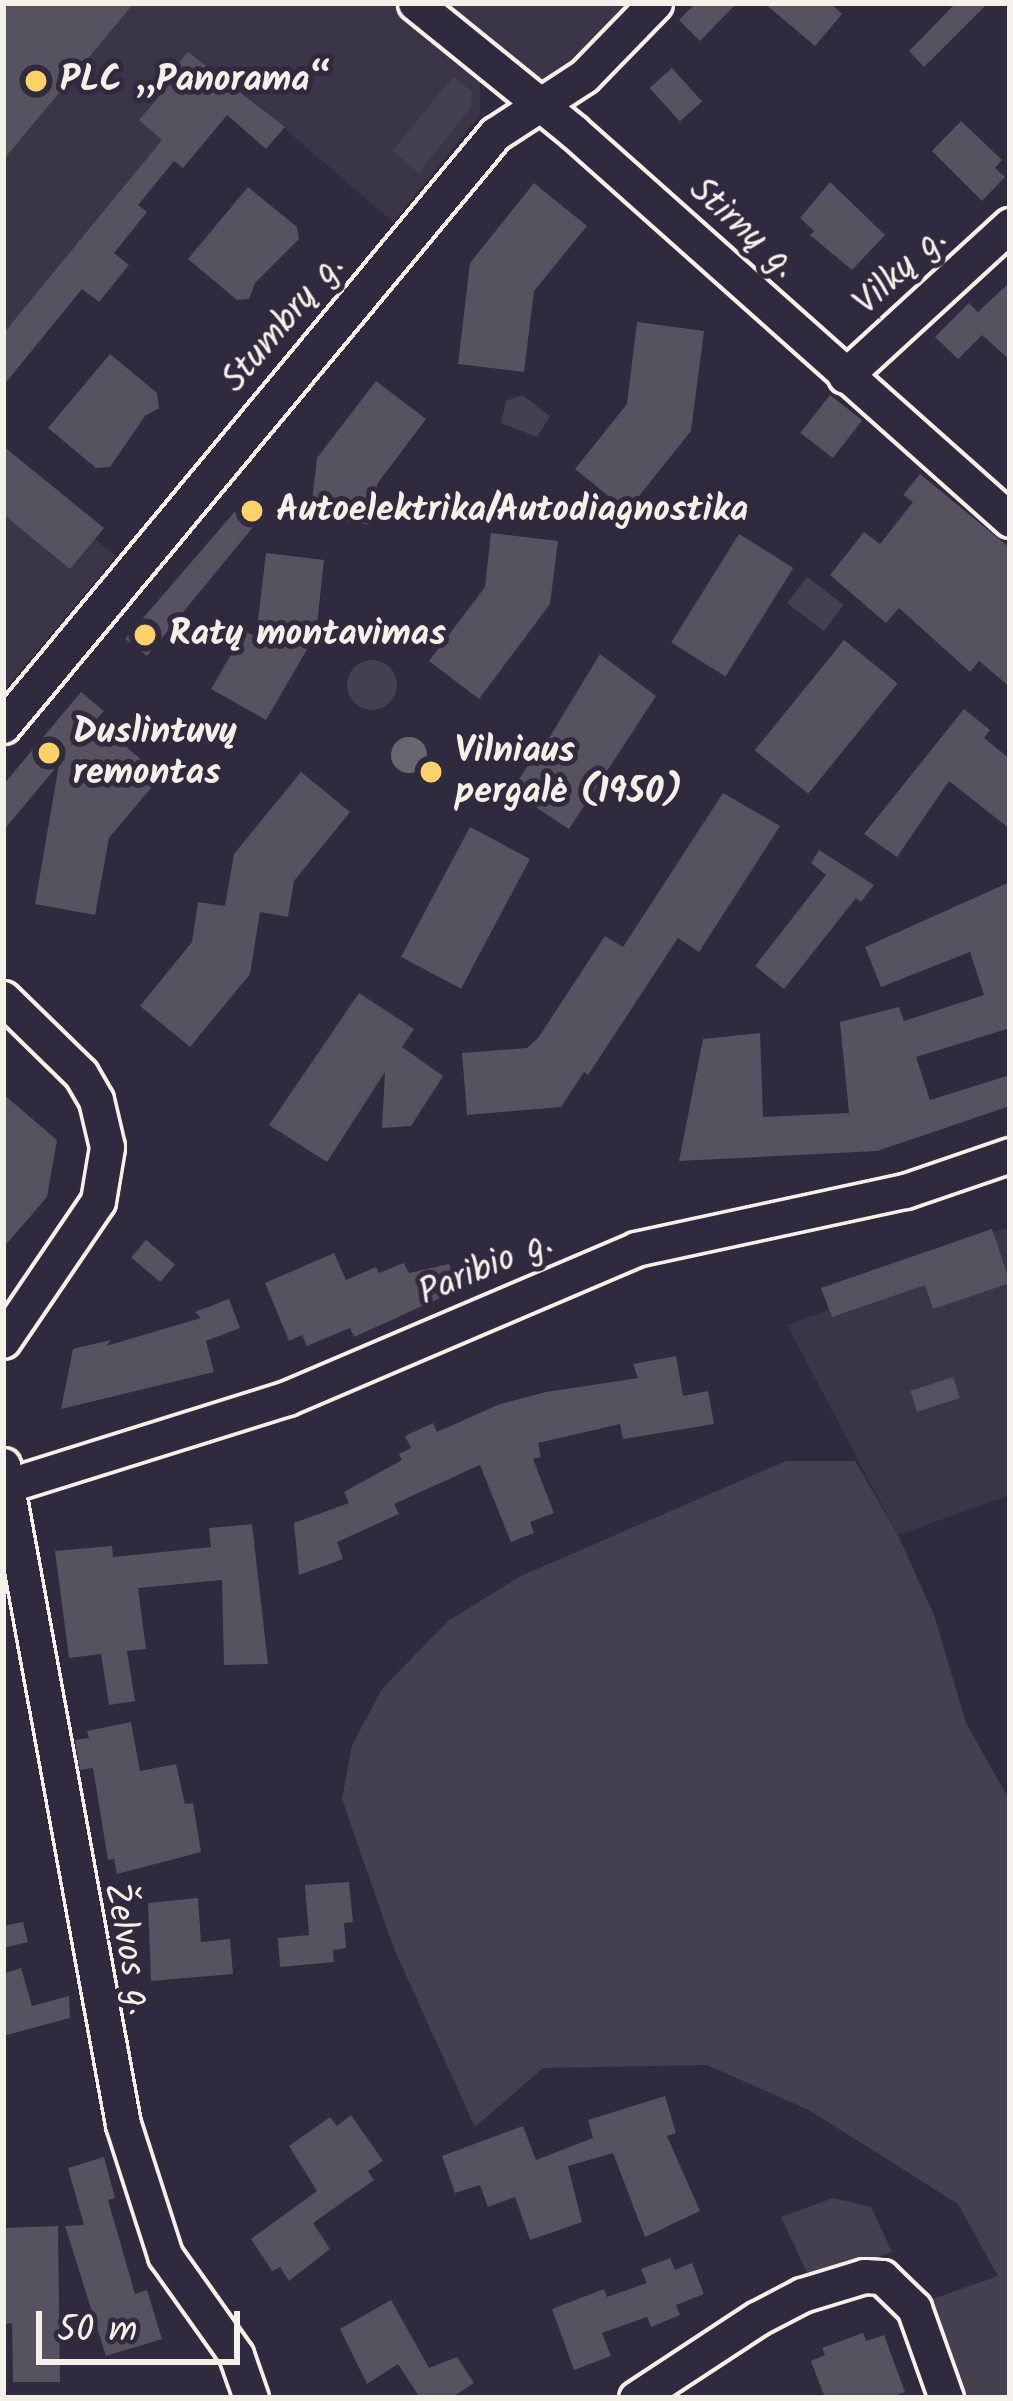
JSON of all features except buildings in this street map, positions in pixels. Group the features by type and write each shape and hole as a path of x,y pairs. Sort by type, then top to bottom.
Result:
{"street":[{"name":"Stirnų g.","path":"415,3 538,103 1010,520"},
{"name":"Stumbrų g.","path":"3,726 480,151 512,119 584,76 655,3"},
{"name":"Vilkų g.","path":"845,376 1010,225"},
{"path":"3,998 81,1074 100,1112 106,1148 98,1201 3,1341"},
{"name":"Paribio g.","path":"4,1479 287,1398 635,1249 905,1191 1010,1155"},
{"name":"Želvos g.","path":"4,1479 123,2124 165,2254 236,2355 251,2398"},
{"path":"636,2398 717,2341 802,2295 850,2278 883,2277 914,2308 946,2398"}],"shaded area":[{"path":"3,3 389,3 471,70 480,83 480,115 393,222 220,73 3,334"},
{"path":"434,3 631,3 562,73 539,80 528,78"},
{"path":"453,77 472,92 471,107 419,173 392,151"},
{"path":"522,395 550,416 537,437 501,423 506,401"},
{"path":"3,446 104,528 95,539 116,556 3,692"},
{"path":"807,577 844,605 824,631 787,603"},
{"path":"372,660 390,667 397,685 390,703 372,710 354,703 347,685 354,667"},
{"path":"409,737 422,742 427,755 422,768 409,773 396,768 391,755 396,742"},
{"path":"1010,1227 1010,1495 898,1535 787,1325 829,1310 821,1288"},
{"path":"786,1461 855,1461 898,1535 934,1615 966,1723 1010,1801 1010,2398 967,2398 930,2300 998,2276 958,2204 809,2110 707,2065 543,2068 475,2127 394,1949 342,1799 352,1745 382,1689 448,1621 521,1576"},
{"path":"833,2198 871,2207 892,2252 810,2279 781,2217"}],"place":[{"name":"PLC „Panorama“","path":"36,81"},
{"name":"Autoelektrika/Autodiagnostika","path":"252,511"},
{"name":"Ratų montavimas","path":"145,635"},
{"name":"Duslintuvų remontas","path":"49,753"},
{"name":"Vilniaus pergalė (1950)","path":"431,772"}]}
